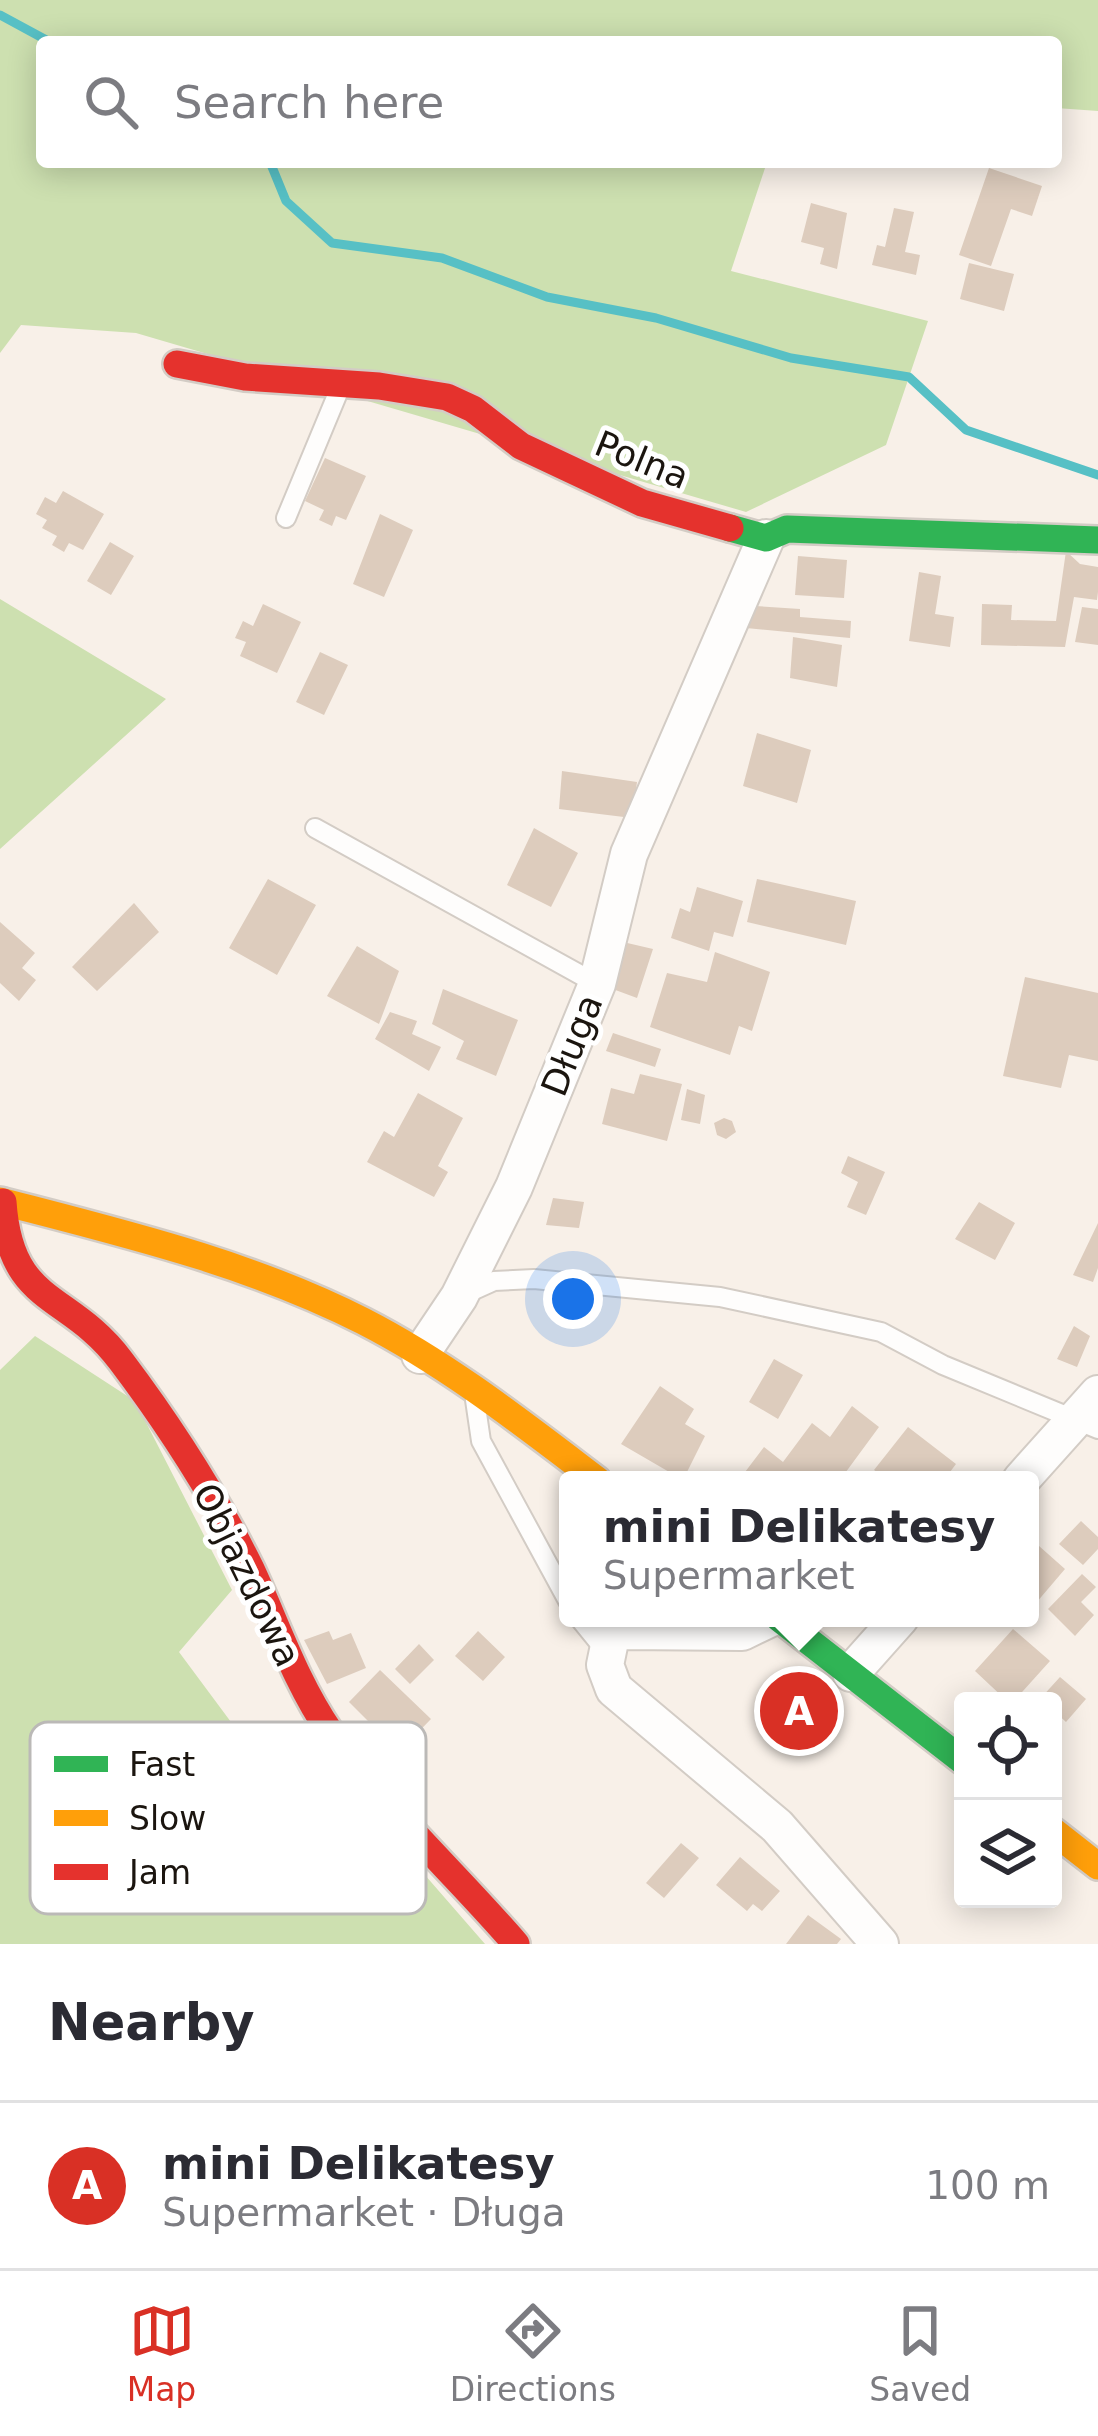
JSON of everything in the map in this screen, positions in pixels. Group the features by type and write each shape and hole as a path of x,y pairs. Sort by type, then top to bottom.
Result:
{"street":[{"name":"Polna","path":"177,364 245,377 447,398 473,409 521,446 595,483 662,510 766,538 787,529 1098,540"},
{"name":"Długa","path":"420,1355 459,1297 514,1187 597,984 629,854 766,538"},
{"path":"2,1202 244,1270 363,1321 473,1389 585,1471"},
{"name":"Objazdowa","path":"2,1202 8,1261 111,1347 170,1431 219,1508 308,1698 325,1722"},
{"path":"1030,1471 1090,1414"},
{"path":"632,1627 610,1636 605,1650 614,1689 777,1826 880,1944"},
{"path":"686,1627 742,1632 754,1627"},
{"path":"787,1627 954,1754"},
{"path":"851,1673 892,1627"},
{"path":"1062,1838 1098,1867"},
{"name":"Objazdowa","path":"426,1840 516,1944"}],"lane":[{"path":"286,518 343,384"},
{"path":"314,828 597,984"},
{"path":"459,1297 494,1282 534,1279 720,1298 881,1332 943,1365 1090,1414"},
{"path":"473,1389 481,1441 559,1584"},
{"path":"586,1627 605,1650"}],"green space":[{"path":"0,0 1098,0 1098,111 1062,108 1062,36 36,36 36,168 765,168 731,271 928,321 886,445 746,512 136,333 21,325 0,353"},
{"path":"0,599 166,699 0,849"},
{"path":"35,1336 135,1401 232,1590 179,1652 231,1722 30,1722 30,1914 426,1914 426,1876 485,1944 0,1944 0,1370"}],"building":[{"path":"989,168 1042,186 1032,216 1011,209 991,266 959,255"},
{"path":"811,203 847,213 837,269 820,264 824,248 801,242"},
{"path":"894,208 914,212 905,252 920,255 916,275 872,265 877,245 885,247"},
{"path":"969,263 1014,274 1004,311 960,299"},
{"path":"325,458 366,476 346,520 336,516 332,526 319,520 324,510 305,501"},
{"path":"63,491 104,514 83,550 69,543 64,552 52,545 57,536 42,528 47,520 36,514 45,497 56,503"},
{"path":"380,514 413,530 384,597 353,584"},
{"path":"110,542 134,556 111,595 87,581"},
{"path":"1066,551 1080,564 1098,567 1098,592 1097,600 1074,597 1065,647 981,645 982,604 1012,605 1011,620 1056,621"},
{"path":"798,556 847,560 844,598 795,595"},
{"path":"919,572 941,576 935,614 954,617 950,647 909,641"},
{"path":"263,604 301,622 277,673 240,656 246,642 235,638 243,621 253,626"},
{"path":"755,606 800,609 800,617 851,621 850,638 746,628"},
{"path":"1082,607 1098,609 1098,645 1075,642"},
{"path":"793,637 842,645 837,687 790,678"},
{"path":"320,652 348,665 324,715 296,702"},
{"path":"757,733 811,750 797,803 743,786"},
{"path":"562,771 637,782 632,818 559,809"},
{"path":"534,828 578,853 551,907 507,885"},
{"path":"268,879 316,905 277,975 229,948"},
{"path":"757,879 856,901 846,945 747,922"},
{"path":"697,887 743,901 733,937 714,932 709,951 671,938 680,908 690,912"},
{"path":"134,903 159,932 97,991 72,967"},
{"path":"0,922 35,953 22,968 36,980 19,1001 0,983"},
{"path":"623,942 653,949 637,998 610,988"},
{"path":"357,946 399,971 379,1024 327,996"},
{"path":"715,952 770,972 752,1031 739,1026 730,1055 650,1027 667,973 707,982"},
{"path":"1025,977 1098,993 1098,1061 1069,1055 1061,1088 1003,1076"},
{"path":"443,989 518,1020 496,1076 456,1059 464,1041 432,1024"},
{"path":"390,1012 417,1021 412,1034 441,1047 429,1071 375,1039"},
{"path":"613,1033 661,1049 655,1067 606,1051"},
{"path":"640,1074 682,1084 667,1141 602,1124 611,1088 634,1094"},
{"path":"687,1089 705,1095 700,1124 681,1120"},
{"path":"418,1093 463,1118 438,1166 448,1172 434,1197 367,1162 384,1131 394,1137"},
{"path":"724,1118 732,1121 736,1132 726,1139 717,1135 714,1123"},
{"path":"848,1156 885,1172 866,1215 847,1207 858,1182 841,1173"},
{"path":"553,1198 584,1202 579,1228 546,1225"},
{"path":"979,1202 1015,1223 995,1260 955,1239"},
{"path":"1098,1223 1098,1268 1093,1282 1073,1275"},
{"path":"1074,1326 1090,1336 1077,1367 1057,1359"},
{"path":"774,1359 803,1375 778,1419 749,1402"},
{"path":"660,1386 694,1409 685,1424 705,1436 688,1471 668,1471 621,1444"},
{"path":"852,1406 879,1427 847,1471 746,1471 764,1447 783,1462 812,1423 830,1437"},
{"path":"908,1427 956,1464 951,1471 874,1470"},
{"path":"1081,1521 1098,1537 1098,1549 1083,1565 1059,1544"},
{"path":"1039,1546 1065,1569 1039,1599"},
{"path":"1082,1574 1096,1587 1081,1602 1094,1615 1075,1636 1048,1609"},
{"path":"1013,1629 1050,1661 1022,1692 997,1692 975,1671"},
{"path":"329,1631 333,1640 351,1633 366,1668 327,1684 304,1640"},
{"path":"478,1631 505,1657 483,1681 455,1656"},
{"path":"419,1644 434,1660 410,1684 395,1669"},
{"path":"380,1670 431,1719 426,1724 369,1722 349,1702"},
{"path":"1060,1677 1086,1699 1066,1722 1062,1692 1046,1692"},
{"path":"790,1682 829,1712 808,1739 769,1710"},
{"path":"681,1843 699,1858 664,1898 646,1883"},
{"path":"740,1857 780,1891 762,1911 753,1904 747,1911 716,1885"},
{"path":"808,1915 841,1939 837,1944 786,1944"}],"waterway":[{"path":"0,15 39,36"},
{"path":"272,168 286,201 332,243 442,258 547,297 656,318 791,358 909,377 966,430 1098,475"}],"traffic: fast":[{"path":"730,528 766,538 787,529 1098,540"},
{"path":"791,1627 954,1754"}],"traffic: slow":[{"path":"0,1201 185,1251 320,1301 454,1375 585,1471"},
{"path":"1062,1838 1098,1866"}],"traffic: jam":[{"path":"177,364 245,377 379,386 447,397 473,409 521,446 642,503 730,528"},
{"path":"3,1202 8,1236 30,1280 101,1338 191,1462 251,1569 296,1673 324,1722"},
{"path":"426,1846 516,1944"}],"place":[{"name":"mini Delikatesy","path":"799,1711"}]}
